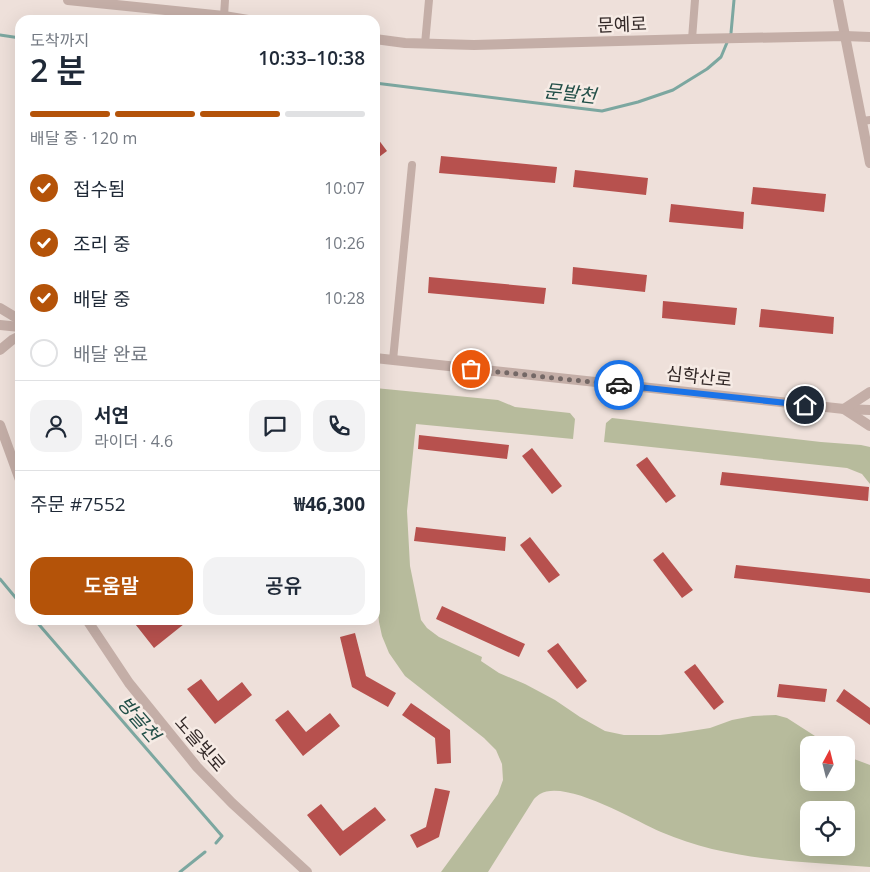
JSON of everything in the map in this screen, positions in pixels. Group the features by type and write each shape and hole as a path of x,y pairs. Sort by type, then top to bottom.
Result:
{"street":[{"path":"68,0 214,15"},
{"path":"224,15 225,0"},
{"path":"425,44 428,0"},
{"path":"692,39 696,0"},
{"path":"838,0 866,120 870,163"},
{"name":"문예로","path":"380,40 405,43 474,45 692,39 870,37"},
{"path":"393,360 412,165"},
{"path":"0,308 15,317"},
{"path":"0,325 15,326"},
{"path":"0,350 15,338"},
{"name":"심학산로","path":"380,359 844,409 870,410"},
{"path":"870,392 844,409 870,426"},
{"path":"0,425 15,466"},
{"name":"노을빛로","path":"90,625 129,683 197,767 232,803 307,872"}],"green space":[{"path":"380,388 498,400 515,407 570,413 575,419 573,439 416,424 407,511 410,566 421,620 427,628 439,637 482,657 481,661 499,673 555,700 605,731 624,735 660,735 710,728 732,720 753,716 776,715 787,718 815,736 800,736 800,791 855,791 855,759 870,765 870,867 790,861 712,849 686,842 661,832 600,803 566,792 552,791 540,794 534,799 488,872 441,872 498,794 503,780 502,764 496,750 484,738 405,676 389,653 380,625"},
{"path":"612,418 870,447 870,484 862,474 847,468 604,442 606,423"}],"building":[{"path":"380,142 387,151 380,156"},
{"path":"441,156 557,167 555,183 439,173"},
{"path":"575,170 648,178 646,195 573,187"},
{"path":"753,187 826,194 824,212 751,204"},
{"path":"671,204 744,212 743,229 669,222"},
{"path":"573,267 647,275 645,292 572,284"},
{"path":"429,277 546,288 544,304 428,293"},
{"path":"663,301 737,308 735,325 662,318"},
{"path":"761,309 834,317 833,334 759,327"},
{"path":"419,435 509,445 507,459 418,449"},
{"path":"532,448 562,486 552,494 522,456"},
{"path":"647,457 676,496 666,503 636,465"},
{"path":"722,472 869,487 868,501 720,485"},
{"path":"416,527 506,537 505,551 414,541"},
{"path":"530,537 560,575 549,583 520,545"},
{"path":"663,552 693,590 682,598 653,560"},
{"path":"736,565 870,579 870,593 734,578"},
{"path":"442,606 525,644 519,657 436,619"},
{"path":"136,625 183,625 154,648"},
{"path":"355,633 366,676 396,693 388,707 352,687 340,637"},
{"path":"558,643 587,681 577,689 547,651"},
{"path":"695,664 724,702 714,710 684,672"},
{"path":"201,679 218,701 242,682 252,695 215,724 187,689"},
{"path":"779,684 827,689 825,702 777,697"},
{"path":"844,689 870,708 870,725 836,701"},
{"path":"411,703 450,730 451,763 437,764 435,738 402,715"},
{"path":"288,710 306,732 330,713 340,726 303,756 275,720"},
{"path":"435,788 450,791 439,837 417,848 410,835 426,827"},
{"path":"321,804 343,831 375,807 386,820 340,856 307,815"}],"waterway":[{"name":"문발천","path":"380,84 602,111 638,102 673,90 707,69 721,57 731,33 734,0"},
{"name":"문발천","path":"0,35 15,37"},
{"name":"방골천","path":"0,579 15,597"},
{"name":"방골천","path":"39,625 222,836 216,843"},
{"path":"180,872 205,852"}],"way so far":[{"path":"471,369 619,385"}],"route":[{"path":"619,385 805,405"}]}
